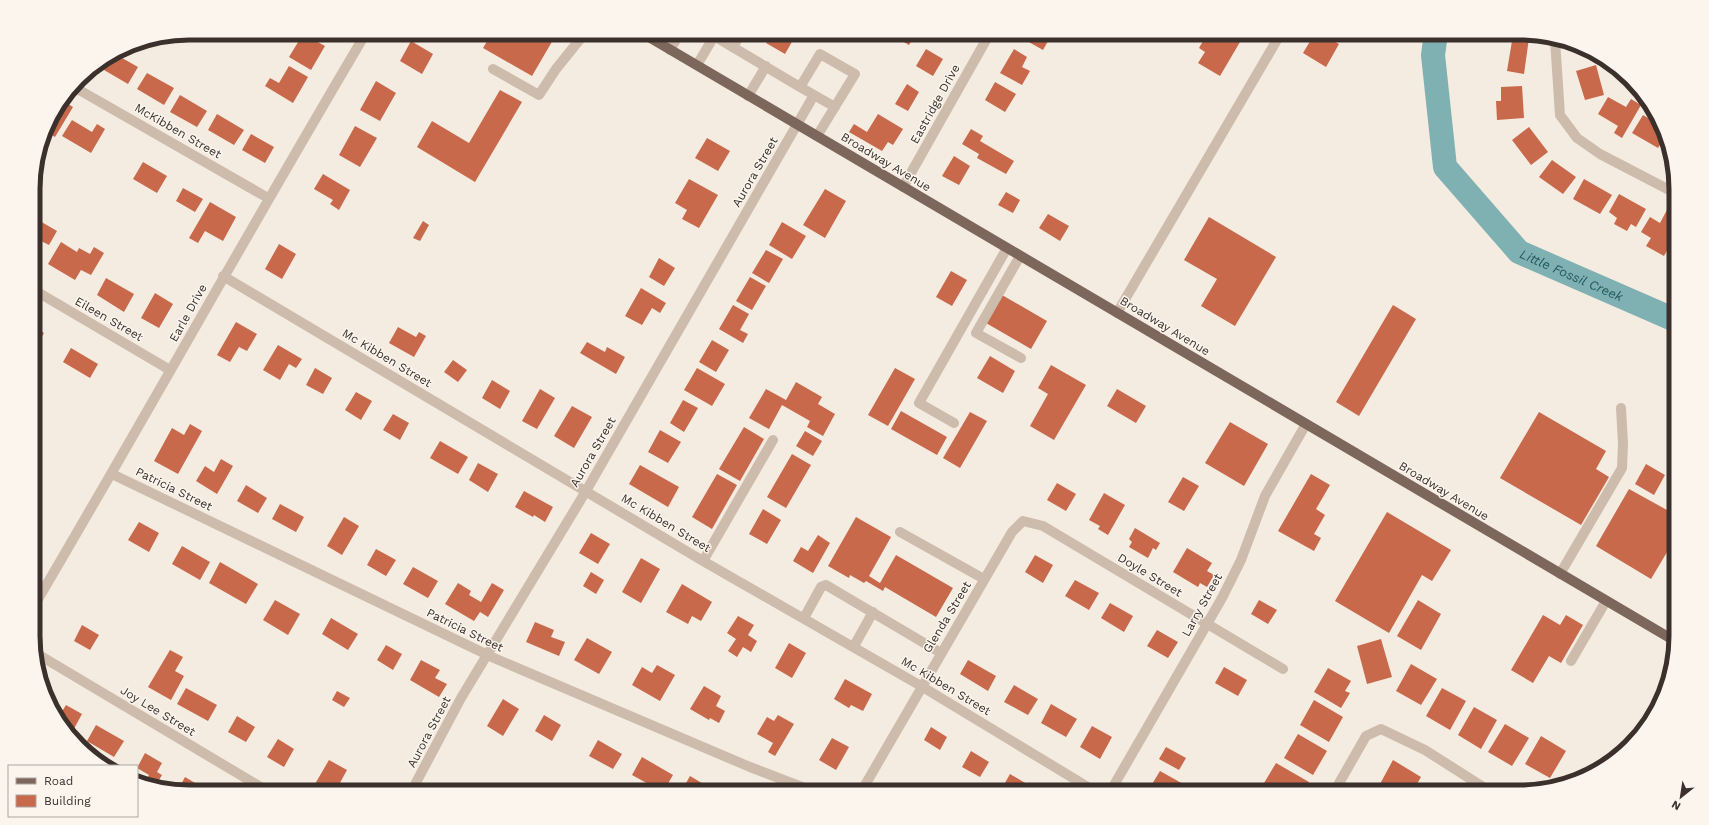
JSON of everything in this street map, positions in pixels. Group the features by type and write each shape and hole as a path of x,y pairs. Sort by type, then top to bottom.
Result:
{"main road":[{"name":"Broadway Avenue","path":"654,40 1669,638"}],"street":[{"name":"Earle Drive","path":"40,596 112,474 268,198 362,40"},
{"path":"493,69 539,95 556,69 579,40"},
{"path":"670,50 676,40"},
{"path":"697,65 712,40"},
{"path":"723,40 835,107"},
{"path":"733,47 737,40"},
{"name":"Eastridge Drive","path":"903,187 986,40"},
{"path":"1117,313 1277,40"},
{"path":"1555,44 1560,115 1577,138 1600,154 1669,190"},
{"path":"800,87 820,54 855,74 817,136"},
{"path":"748,96 766,66"},
{"name":"McKibben Street","path":"78,90 268,198"},
{"name":"Aurora Street","path":"415,785 461,698 586,491 814,95"},
{"path":"954,424 919,402 1007,248"},
{"path":"1020,256 976,333 1021,358"},
{"name":"Mc Kibben Street","path":"223,276 703,561 854,646 1084,785"},
{"name":"Eileen Street","path":"40,294 170,370"},
{"path":"1560,574 1622,468 1623,443 1621,408"},
{"name":"Larry Street","path":"1114,785 1222,598 1240,560 1265,496 1306,424"},
{"path":"703,561 773,440"},
{"name":"Patricia Street","path":"112,474 488,655 750,767 797,785"},
{"name":"Doyle Street","path":"1023,520 1043,526 1283,669"},
{"name":"Glenda Street","path":"865,785 921,686 1012,532 1023,520"},
{"path":"900,532 984,579"},
{"path":"804,618 821,587 826,585 941,652"},
{"path":"1571,661 1606,601"},
{"path":"854,646 873,612"},
{"name":"Joy Lee Street","path":"41,656 257,785"},
{"path":"1338,785 1366,736 1381,729 1425,750 1480,785"}],"building":[{"path":"299,40 314,40 325,46 311,70 289,57"},
{"path":"488,40 553,40 532,76 483,48"},
{"path":"768,40 793,40 785,54 766,43"},
{"path":"900,40 912,40 909,45"},
{"path":"1028,40 1049,40 1043,50"},
{"path":"1204,40 1236,40 1240,42 1220,76 1198,63 1205,52 1199,48"},
{"path":"1311,40 1332,40 1339,44 1326,67 1303,53"},
{"path":"1512,40 1529,40 1524,74 1507,71"},
{"path":"411,41 433,54 422,74 400,61"},
{"path":"926,49 943,59 933,76 916,66"},
{"path":"1014,49 1027,57 1022,67 1030,71 1022,85 1000,73"},
{"path":"120,57 138,67 128,84 104,70 109,63"},
{"path":"1596,65 1604,95 1585,100 1576,71"},
{"path":"289,66 308,77 293,103 265,86 270,78 279,83"},
{"path":"147,73 174,88 164,105 137,89"},
{"path":"376,81 396,93 380,121 360,110"},
{"path":"995,82 1016,94 1005,112 985,100"},
{"path":"907,84 919,92 908,111 895,104"},
{"path":"1522,86 1524,118 1497,120 1496,101 1501,101 1501,87"},
{"path":"500,90 522,102 475,182 417,147 432,121 469,143"},
{"path":"180,95 207,111 197,127 170,112"},
{"path":"1608,97 1626,107 1631,99 1641,105 1622,138 1614,133 1618,126 1598,114"},
{"path":"67,103 73,107 55,137 50,134 51,132"},
{"path":"217,114 244,130 234,145 208,130"},
{"path":"878,114 903,129 893,145 888,142 882,151 849,132 854,124 867,132"},
{"path":"1643,115 1653,121 1662,143 1658,148 1632,133"},
{"path":"72,120 92,132 97,124 105,129 91,153 62,136"},
{"path":"355,126 377,138 360,167 339,155"},
{"path":"1529,127 1548,152 1531,165 1512,140"},
{"path":"971,129 983,136 980,141 1014,161 1006,174 977,158 979,154 962,144"},
{"path":"251,134 274,147 265,163 242,150"},
{"path":"707,138 730,151 718,171 695,158"},
{"path":"954,156 970,166 959,185 942,176"},
{"path":"1552,160 1576,177 1563,194 1539,177"},
{"path":"143,162 167,176 157,193 133,179"},
{"path":"323,174 350,190 339,210 330,204 333,200 314,189"},
{"path":"689,179 718,195 699,228 682,219 687,210 675,203"},
{"path":"1584,179 1612,195 1600,214 1573,199"},
{"path":"183,188 203,199 195,212 176,201"},
{"path":"825,189 846,201 825,238 803,225"},
{"path":"1006,192 1020,200 1013,213 998,205"},
{"path":"1619,194 1646,209 1636,227 1631,224 1627,231 1614,224 1617,218 1609,212"},
{"path":"210,202 236,217 223,241 205,231 198,243 189,238"},
{"path":"1669,208 1669,247 1664,256 1646,246 1651,238 1641,232 1650,217 1660,223"},
{"path":"1048,214 1069,226 1060,241 1039,228"},
{"path":"1209,217 1276,257 1235,326 1201,306 1217,279 1184,260"},
{"path":"40,221 57,231 49,245 41,241 40,243"},
{"path":"423,221 429,225 420,241 413,238"},
{"path":"782,222 806,236 792,259 769,245"},
{"path":"61,242 77,252 79,248 90,254 94,247 104,253 91,275 81,270 75,280 48,264"},
{"path":"279,244 296,254 282,279 265,269"},
{"path":"766,250 783,259 769,283 752,273"},
{"path":"659,258 675,268 664,286 649,277"},
{"path":"951,271 967,280 952,306 936,297"},
{"path":"750,277 766,286 752,310 736,301"},
{"path":"106,278 134,294 124,312 97,295"},
{"path":"641,288 666,303 660,313 652,308 642,325 625,316"},
{"path":"155,293 173,304 159,328 141,318"},
{"path":"1002,295 1047,321 1031,349 986,323"},
{"path":"733,305 749,314 740,330 748,334 743,343 719,329"},
{"path":"1393,305 1416,319 1359,416 1336,402"},
{"path":"236,322 257,334 247,351 239,347 230,362 217,355"},
{"path":"398,327 416,337 419,332 426,336 414,357 389,343"},
{"path":"40,331 44,333 40,340"},
{"path":"712,340 729,350 716,372 699,362"},
{"path":"587,342 605,352 607,347 625,357 616,374 580,353"},
{"path":"278,345 302,359 296,368 289,364 280,380 263,370"},
{"path":"71,348 98,364 90,378 63,362"},
{"path":"990,356 1015,371 1003,393 977,378"},
{"path":"453,360 467,370 458,382 444,372"},
{"path":"1051,365 1086,385 1054,440 1030,426 1048,394 1038,388"},
{"path":"315,368 332,378 323,394 306,385"},
{"path":"697,368 725,384 712,406 684,390"},
{"path":"895,368 915,379 888,426 868,415"},
{"path":"492,380 510,391 500,409 482,398"},
{"path":"796,382 822,397 818,404 835,414 823,436 807,427 810,421 782,405 769,429 749,418 766,389 786,400"},
{"path":"540,389 555,398 537,429 522,421"},
{"path":"1117,389 1146,406 1136,423 1107,406"},
{"path":"356,392 372,401 361,420 345,410"},
{"path":"683,400 698,408 684,432 670,423"},
{"path":"572,406 592,417 574,448 554,436"},
{"path":"901,411 947,437 937,455 891,429"},
{"path":"970,412 987,421 960,468 943,458"},
{"path":"1539,412 1606,451 1596,469 1609,477 1581,525 1500,478"},
{"path":"393,414 409,423 400,440 383,430"},
{"path":"1230,422 1268,444 1244,486 1205,463"},
{"path":"190,424 202,431 178,474 154,461 172,428 184,435"},
{"path":"744,427 764,439 740,481 719,469"},
{"path":"660,430 681,442 668,463 648,452"},
{"path":"805,431 822,441 813,456 796,446"},
{"path":"440,441 468,457 458,474 430,458"},
{"path":"792,454 811,465 786,508 767,497"},
{"path":"221,459 233,466 217,494 196,481 205,466 214,472"},
{"path":"478,463 498,474 488,492 469,480"},
{"path":"1646,464 1665,475 1654,495 1635,484"},
{"path":"640,465 679,487 668,507 629,484"},
{"path":"717,474 737,485 712,529 692,517"},
{"path":"1311,474 1330,485 1316,509 1325,515 1314,534 1321,538 1314,551 1278,531"},
{"path":"1183,477 1199,486 1184,511 1168,502"},
{"path":"1057,483 1076,494 1066,511 1047,500"},
{"path":"246,485 267,498 258,513 237,501"},
{"path":"1629,489 1669,511 1669,549 1651,579 1596,546"},
{"path":"524,491 553,507 545,522 534,515 533,517 515,507"},
{"path":"1104,493 1125,505 1108,535 1098,529 1100,526 1089,520"},
{"path":"280,504 304,517 296,532 272,519"},
{"path":"763,509 781,520 767,544 749,534"},
{"path":"1387,512 1451,550 1432,581 1422,575 1389,633 1335,601"},
{"path":"344,517 359,526 342,555 327,546"},
{"path":"856,517 891,537 869,576 880,583 896,555 953,588 936,617 885,587 883,591 866,581 864,583 850,575 849,578 828,566"},
{"path":"139,522 159,533 149,552 128,540"},
{"path":"1135,528 1160,543 1156,550 1153,548 1148,558 1129,547 1132,542 1129,539"},
{"path":"591,533 610,544 598,564 579,553"},
{"path":"818,535 830,543 813,573 793,561 801,547 808,551"},
{"path":"182,546 210,562 200,580 172,564"},
{"path":"1187,548 1212,563 1207,571 1214,575 1207,587 1200,583 1198,587 1173,572"},
{"path":"376,549 396,560 386,576 367,565"},
{"path":"1035,555 1053,565 1043,583 1025,572"},
{"path":"641,558 660,569 641,603 622,592"},
{"path":"220,562 258,584 246,604 209,583"},
{"path":"413,567 438,581 428,598 403,584"},
{"path":"591,572 604,580 596,594 583,586"},
{"path":"1075,580 1099,593 1089,610 1065,596"},
{"path":"458,583 471,591 469,595 481,602 492,583 504,590 488,617 480,612 474,621 445,604"},
{"path":"682,584 712,602 701,621 692,616 688,624 666,612"},
{"path":"275,600 300,614 288,635 263,620"},
{"path":"1259,600 1277,610 1268,624 1251,614"},
{"path":"1418,600 1441,614 1421,650 1397,636"},
{"path":"1110,603 1133,616 1124,632 1101,618"},
{"path":"1543,615 1560,625 1566,615 1583,625 1561,663 1549,656 1533,683 1511,670"},
{"path":"738,616 754,625 748,635 757,641 751,652 743,647 737,657 728,651 736,639 727,633"},
{"path":"331,618 358,634 348,650 322,634"},
{"path":"535,622 554,630 551,637 565,642 559,656 526,642"},
{"path":"82,625 99,635 90,650 74,641"},
{"path":"1157,630 1178,642 1168,658 1147,646"},
{"path":"587,638 612,652 599,674 574,660"},
{"path":"1381,639 1392,677 1367,684 1357,646"},
{"path":"789,643 806,653 792,678 775,668"},
{"path":"386,645 402,654 393,670 377,660"},
{"path":"170,650 183,657 175,671 184,676 171,700 148,687"},
{"path":"421,660 440,670 435,678 447,684 439,697 410,680"},
{"path":"968,660 996,676 988,691 960,674"},
{"path":"1411,664 1437,679 1421,705 1396,691"},
{"path":"657,665 675,675 660,701 632,685 642,667 652,673"},
{"path":"1224,667 1247,680 1238,696 1215,683"},
{"path":"1328,668 1351,681 1345,691 1350,693 1341,708 1314,692"},
{"path":"845,679 872,694 863,711 851,705 849,708 834,699"},
{"path":"1014,685 1038,699 1028,715 1004,702"},
{"path":"704,686 721,696 716,706 725,711 719,723 710,718 709,720 690,709"},
{"path":"186,688 217,705 208,721 177,704"},
{"path":"1442,688 1466,701 1450,730 1426,716"},
{"path":"337,691 350,698 344,707 332,700"},
{"path":"503,699 519,709 503,736 487,726"},
{"path":"1314,700 1343,717 1329,742 1300,725"},
{"path":"1051,704 1077,719 1066,737 1041,723"},
{"path":"66,705 82,714 73,730 65,719 61,712"},
{"path":"1474,707 1497,720 1481,749 1458,735"},
{"path":"544,715 561,725 552,741 535,731"},
{"path":"778,715 794,724 775,756 768,752 773,743 757,734 767,717 774,721"},
{"path":"237,716 255,727 246,742 228,732"},
{"path":"1505,724 1529,738 1512,766 1488,752"},
{"path":"96,725 124,741 114,757 87,741"},
{"path":"1092,726 1112,737 1100,759 1080,747"},
{"path":"931,727 947,737 940,750 924,740"},
{"path":"1298,734 1327,751 1313,775 1284,758"},
{"path":"1541,736 1566,751 1550,778 1525,764"},
{"path":"832,738 849,747 836,770 819,760"},
{"path":"278,739 294,749 284,767 267,757"},
{"path":"598,740 622,754 613,769 589,756"},
{"path":"1166,747 1186,758 1179,770 1159,759"},
{"path":"971,751 989,762 980,777 962,767"},
{"path":"145,753 162,763 157,772 162,775 158,782 147,779 149,775 138,769"},
{"path":"642,757 673,775 667,785 650,785 632,775"},
{"path":"329,760 347,770 339,785 315,784"},
{"path":"1393,760 1421,777 1417,784 1418,785 1380,784"},
{"path":"1276,763 1309,782 1307,785 1263,785"},
{"path":"1160,771 1185,785 1151,785"},
{"path":"1010,774 1027,784 1026,785 1004,785"},
{"path":"690,776 705,785 685,785"},
{"path":"185,777 199,785 189,785 181,785"}],"waterway":[{"name":"Little Fossil Creek","path":"1435,40 1433,55 1445,167 1519,252 1669,317"}]}
